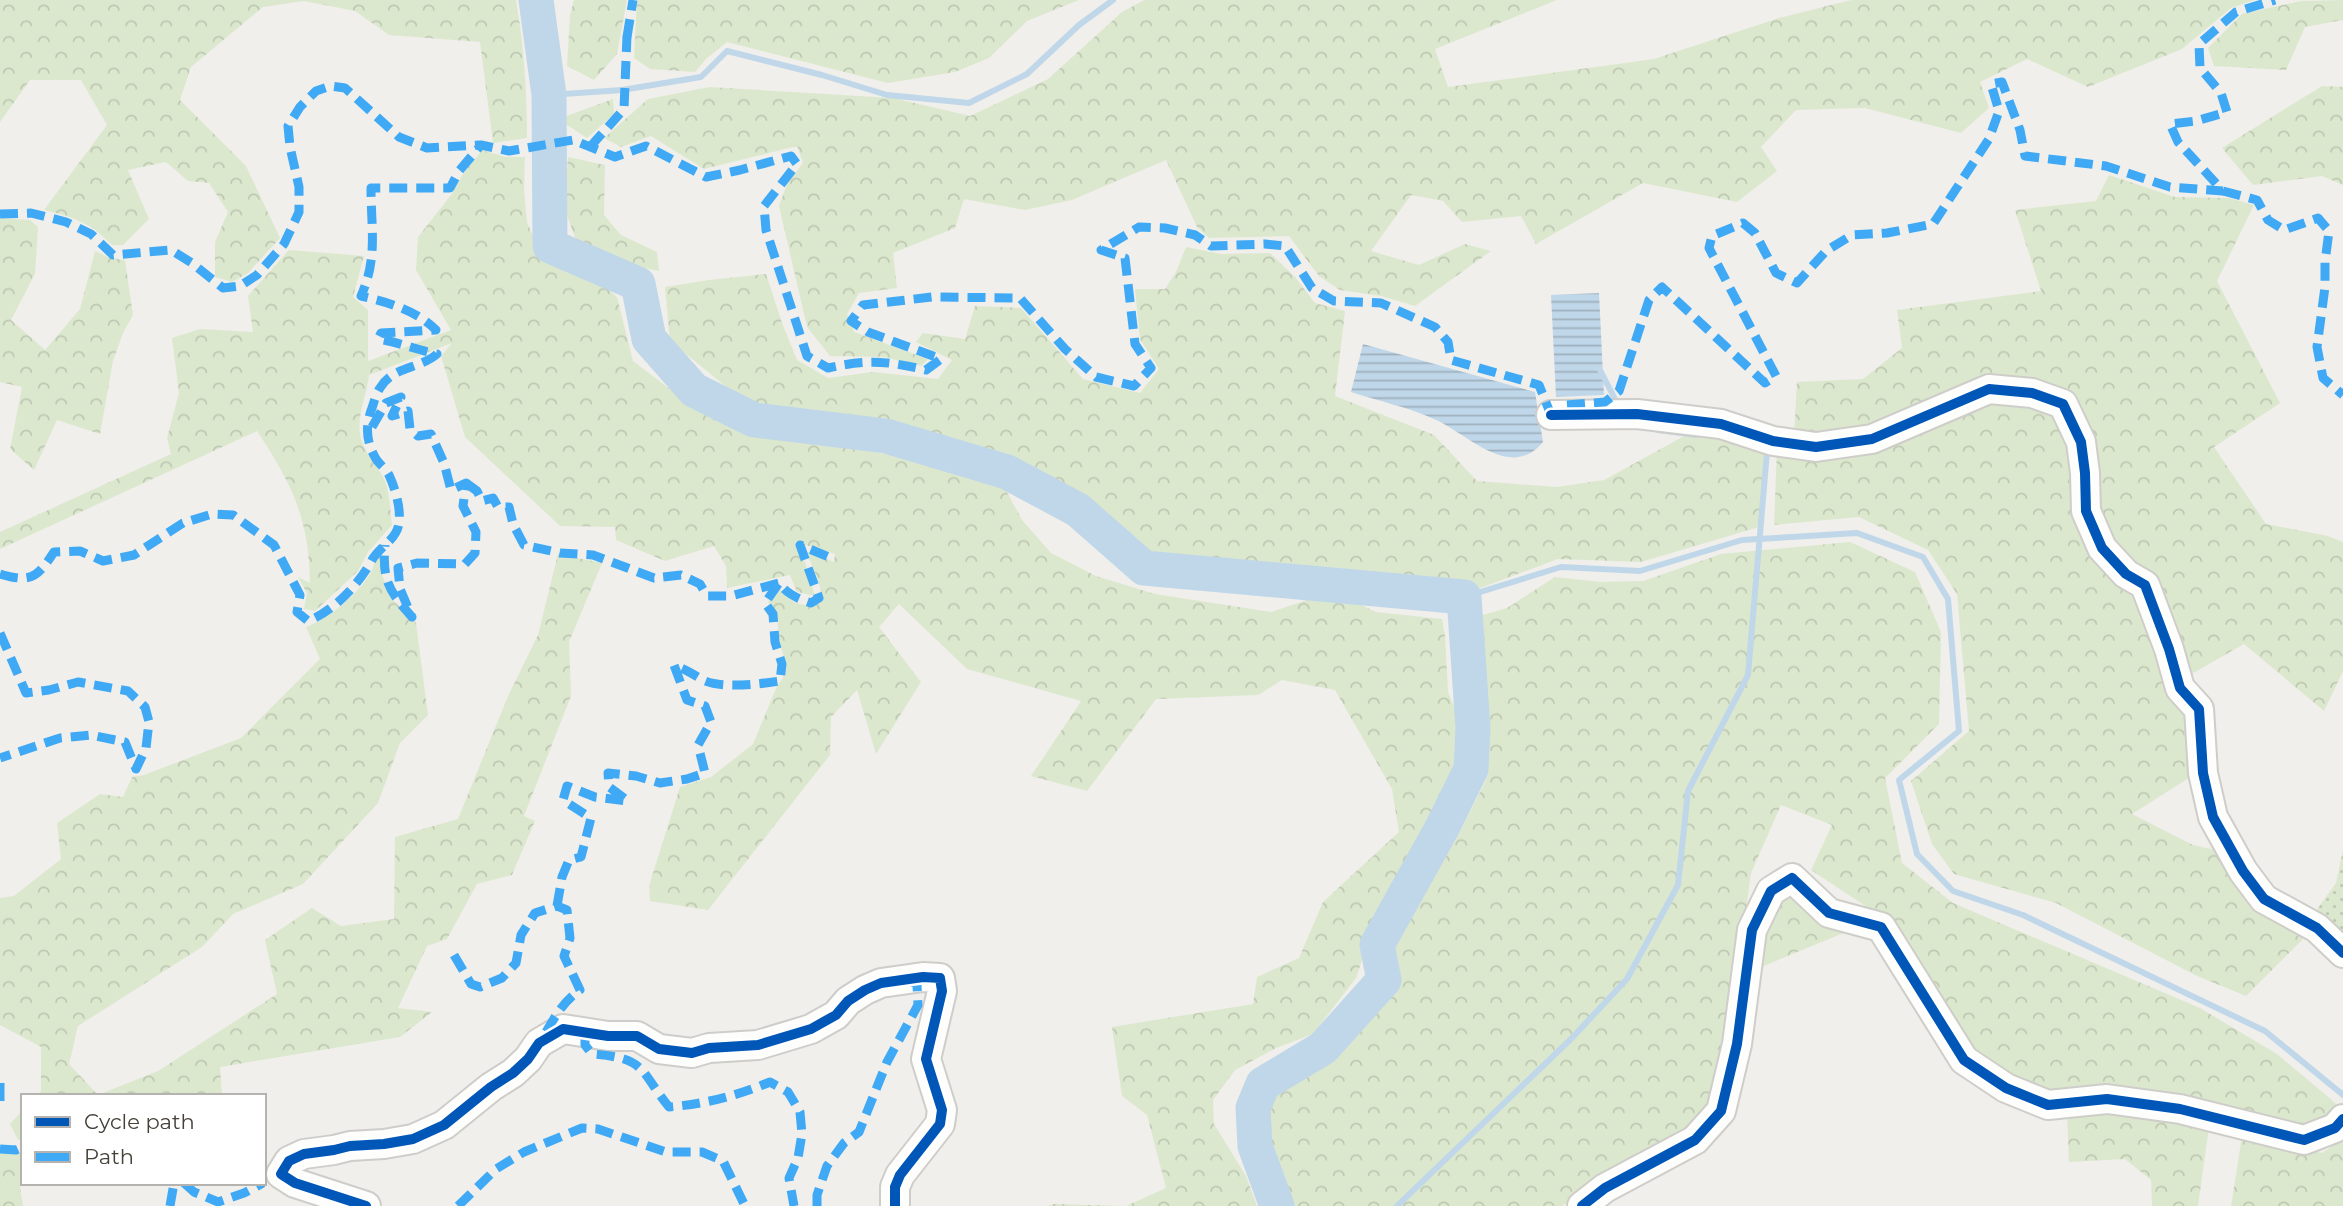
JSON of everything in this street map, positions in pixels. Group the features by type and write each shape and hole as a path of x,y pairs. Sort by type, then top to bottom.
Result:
{"street":[{"path":"1551,415 1637,414 1721,424 1773,441 1816,447 1872,439 1989,389 2032,393 2063,404 2081,442 2086,511 2102,548 2126,574 2145,586 2169,649 2180,688 2199,709 2203,773 2213,817 2243,871 2264,899 2317,928 2343,953"},
{"path":"1582,1206 1605,1188 1695,1140 1721,1111 1737,1044 1752,930 1771,891 1791,878 1829,913 1881,927 1964,1060 2006,1088 2048,1105 2107,1099 2180,1108 2304,1140 2339,1124"},
{"path":"366,1206 295,1183 282,1174 289,1161 304,1154 413,1139 444,1125 513,1073 528,1059 539,1043 563,1029 608,1036 637,1036 659,1049 692,1053 709,1048 758,1045 811,1029 836,1015 848,1001 864,990 881,983 923,976 940,978 942,991 926,1059 942,1110 940,1124 900,1175 895,1187 895,1206"}],"green space":[{"path":"0,0 516,0 524,69 527,138 493,143 480,42 389,35 355,11 304,1 263,7 191,67 180,100 246,166 280,238 248,273 232,282 215,277 215,242 228,212 209,183 188,181 166,162 128,170 149,219 123,245 112,245 81,222 44,210 107,125 81,80 30,80 0,122"},
{"path":"574,0 627,0 617,54 594,80 567,66 570,15"},
{"path":"637,0 1079,0 1027,21 989,58 955,72 888,83 727,42 695,72 650,69 634,58"},
{"path":"1144,0 1557,0 1435,49 1448,87 1654,59 1779,18 1851,0 2254,0 2231,8 2182,49 2088,87 2027,59 1980,82 1989,108 1961,133 1865,108 1796,110 1761,147 1777,171 1737,202 1643,183 1536,244 1521,216 1462,222 1443,201 1411,195 1371,251 1419,265 1465,244 1491,251 1415,306 1381,296 1340,290 1319,276 1289,236 1209,238 1197,227 1166,160 1072,200 1025,210 964,199 955,228 893,253 897,288 859,293 847,314 854,332 928,359 921,366 884,357 830,356 807,327 779,206 787,184 803,163 797,146 704,169 651,136 621,147 604,138 648,99 710,87 893,98 970,116 1048,79 1122,12"},
{"path":"2343,0 2343,20 2305,27 2286,70 2214,66 2208,48 2242,14 2301,1"},
{"path":"2322,86 2343,87 2343,185 2322,176 2253,185 2222,148"},
{"path":"613,99 614,114 587,138 558,119"},
{"path":"482,150 506,157 525,157 527,222 539,251 568,269 599,281 617,297 633,361 695,408 746,430 861,449 965,470 1001,481 1022,520 1051,553 1096,576 1155,594 1271,612 1316,597 1353,601 1376,612 1442,619 1448,692 1459,719 1461,771 1431,832 1365,951 1356,978 1313,1034 1276,1048 1235,1070 1213,1100 1214,1124 1246,1176 1257,1206 1126,1206 1166,1188 1147,1115 1122,1096 1112,1027 1253,1004 1257,977 1299,958 1323,902 1399,832 1392,789 1335,690 1282,680 1258,695 1156,699 1087,791 1031,776 1081,701 967,669 899,604 879,627 921,682 876,754 857,690 831,717 830,755 708,910 650,901 649,886 680,787 711,777 753,744 777,686 783,678 785,661 779,640 777,614 768,602 779,588 787,597 803,605 821,602 819,583 806,551 834,562 835,554 795,542 805,562 815,596 797,592 790,575 727,588 726,566 714,546 665,561 616,540 615,527 560,526 465,437 441,356 452,343 369,375 360,419 360,434 366,452 385,482 392,525 368,552 358,571 315,611 304,609 307,593 298,577 310,583 302,520 289,485 257,431 0,549 0,532 171,454 167,438 179,393 172,338 200,329 253,332 248,296 289,250 364,256 353,297 368,310 368,361 451,330 416,270 418,237"},
{"path":"568,157 605,165 604,215 621,235 657,252 659,271 604,260 577,243 564,207"},
{"path":"2109,175 2175,197 2229,198 2254,205 2217,281 2280,403 2214,447 2266,524 2328,536 2343,542 2343,671 2324,711 2244,644 2188,676 2094,508 2096,470 2029,381 1864,434 1794,436 1797,382 1863,379 1902,348 1897,310 2041,291 2015,210 2096,201"},
{"path":"0,218 30,220 38,227 35,274 11,320 45,350 80,309 95,251 110,258 125,260 133,315 113,361 100,434 57,420 34,470 10,449 22,387 0,382"},
{"path":"1186,247 1221,254 1270,253 1295,277 1315,303 1345,311 1335,396 1434,435 1477,481 1557,487 1604,480 1686,435 1765,445 1759,527 1641,562 1558,559 1448,600 1146,558 1008,463 891,422 756,411 670,341 665,287 766,274 797,360 828,378 873,372 938,379 952,360 916,342 923,333 965,339 975,306 1021,308 1083,379 1140,393 1159,369 1140,339 1135,289 1165,289 1176,272"},
{"path":"1994,394 2060,412 2078,446 2081,515 2133,588 2193,717 2192,776 2132,814 2193,845 2224,852 2309,933 2246,996 2197,976 2056,903 1954,874 1932,844 1911,781 1969,731 1957,594 1928,550 1859,517 1774,525 1777,449"},
{"path":"1850,542 1915,572 1941,632 1939,724 1885,778 1902,863 1953,903 2200,1008 2277,1054 2340,1107 2306,1134 2047,1095 2005,1076 1970,1051 1888,921 1811,870 1832,825 1781,805 1751,873 1728,1040 1711,1105 1685,1135 1598,1182 1562,1206 1283,1206 1265,1152 1256,1109 1268,1093 1317,1065 1455,841 1486,780 1463,693 1462,640 1466,620 1507,608 1555,577 1601,582 1643,581 1721,554"},
{"path":"383,550 381,573 393,600 416,623 428,715 400,743 378,803 303,884 233,914 202,947 78,1026 69,1064 97,1094 38,1094 41,1091 41,1047 0,1025 0,898 14,896 61,859 57,823 100,794 123,797 132,777 144,775 241,738 320,659 306,627 323,619 350,598 365,582"},
{"path":"558,554 602,563 569,642 571,696 524,816 535,821 512,875 477,884 447,939 427,946 398,1008 432,1012 400,1037 220,1067 222,1094 100,1094 158,1071 277,994 265,940 312,908 341,926 394,919 395,837 458,819 508,696 538,635"},
{"path":"2343,850 2343,942 2313,915 2336,883"},
{"path":"1793,888 1858,927 1754,970 1762,923 1773,904"},
{"path":"2114,1108 2209,1127 2198,1206 2152,1206 2151,1180 2125,1159 2069,1162 2067,1113"},
{"path":"21,1112 21,1139 18,1140 10,1124"},
{"path":"2242,1136 2322,1153 2343,1139 2343,1206 2231,1206"},
{"path":"0,1152 21,1153 20,1187 23,1206 0,1206"},
{"path":"1053,1204 1126,1206 1048,1206"}],"water":[{"path":"1599,293 1604,395 1556,397 1551,295"},
{"path":"1363,344 1535,392 1543,442 1530,453 1517,457 1503,456 1488,451 1424,415 1351,392"}],"waterway":[{"path":"536,0 549,95 550,246 638,284 649,339 694,390 754,420 886,436 1007,472 1078,510 1144,568 1464,597 1473,728 1471,769 1442,828 1377,945 1384,980 1323,1048 1263,1084 1253,1108 1255,1146 1277,1206"},
{"path":"549,95 622,90 701,77 727,51 887,95 969,103 1027,74 1079,25 1113,0"},
{"path":"1600,370 1619,407"},
{"path":"1658,430 1696,435"},
{"path":"1397,1206 1571,1039 1627,979 1678,885 1688,791 1748,675 1767,452 1763,450"},
{"path":"1464,597 1561,567 1640,571 1742,540 1857,533 1923,557 1948,599 1959,731 1899,780 1917,854 1953,891 2023,915 2265,1031 2343,1095"}],"marked path":[{"path":"627,37 633,0"},
{"path":"1567,405 1605,402 1619,391 1649,300 1662,287 1765,383 1776,376 1709,248 1712,236 1743,223 1755,233 1776,273 1797,283 1826,251 1852,235 1887,233 1933,224 1989,139 1999,111 1991,84 2002,82 2020,130 2025,156 2106,166 2170,187 2223,191 2178,142 2170,124 2196,121 2227,112 2221,93 2200,68 2199,44 2236,12 2275,0"},
{"path":"590,147 624,109 627,36"},
{"path":"0,214 31,213 66,222 91,234 113,255 171,250 223,288 240,286 257,275 284,244 299,212 299,187 288,126 300,107 316,91 331,86 345,88 399,137 427,148 481,145 509,151 573,140 615,157 646,146 706,177 791,156 797,164 764,206 766,230 807,356 828,368 877,362 926,370 941,359 868,332 851,321 863,305 932,297 1020,298 1065,349 1096,377 1134,386 1151,368 1135,344 1125,258 1101,250 1139,227 1165,228 1195,235 1211,246 1285,246 1312,288 1334,301 1381,303 1435,327 1448,342 1451,360 1539,385 1551,415"},
{"path":"0,574 19,578 32,576 43,568 54,552 80,551 103,561 134,555 183,523 212,514 233,515 274,545 300,595 297,612 308,621 336,604 353,587 398,528 399,511 393,486 368,440 368,421 376,395 385,381 392,376 437,354 378,339 381,333 436,330 410,312 361,296 372,256 371,188 450,188 459,171 481,145"},
{"path":"2223,191 2257,200 2268,220 2284,230 2318,218 2329,231 2317,347 2323,378 2343,395"},
{"path":"372,427 386,403 401,397 392,416 408,411 410,429 418,436 431,434 444,463 451,490 466,483 463,506 476,532 475,553 465,564 417,563 398,568 400,589 412,617 389,585 385,568 385,545"},
{"path":"466,483 477,491 482,501 493,498 498,507 509,507 513,524 524,545 560,553 593,555 654,578 681,575 700,584 707,596 731,596 779,583"},
{"path":"557,906 562,877 569,860 581,857 591,818 563,800 567,786 595,797 628,801 609,787 608,773 636,776 660,783 705,773 698,745 711,722 705,706 687,700 674,665 711,683 741,685 780,681 782,664 775,642 773,614 765,603 779,583 797,598 811,603 819,598 800,545 831,558"},
{"path":"0,633 26,693 78,682 128,691 145,707 149,722 146,748 136,769 125,742 91,735 60,738 0,758"},
{"path":"454,955 471,984 480,987 502,978 516,963 521,935 535,913 557,906 567,910 570,938 564,956 580,990 563,1005 543,1037"},
{"path":"817,1206 817,1195 827,1166 844,1143 859,1132 887,1062 918,1005 917,985 907,978"},
{"path":"585,1034 585,1045 592,1054 633,1063 646,1075 669,1107 720,1099 770,1082 788,1092 800,1112 802,1134 798,1158 789,1178 794,1206"},
{"path":"0,1083 0,1101"},
{"path":"458,1206 496,1169 524,1152 582,1128 598,1129 666,1152 702,1152 723,1161 745,1206"},
{"path":"0,1149 21,1148"},
{"path":"170,1206 174,1185"},
{"path":"186,1185 194,1192 218,1202 259,1185"}],"cycle path":[{"path":"1551,415 1637,414 1721,424 1773,441 1816,447 1872,439 1989,389 2032,393 2063,404 2081,442 2086,511 2102,548 2126,574 2145,585 2169,649 2180,688 2199,709 2203,773 2213,817 2243,871 2264,899 2317,928 2343,953"},
{"path":"1582,1206 1605,1188 1695,1140 1721,1111 1737,1044 1752,930 1771,891 1792,878 1829,913 1881,927 1964,1060 2006,1088 2048,1105 2107,1099 2180,1109 2304,1140 2335,1128 2343,1119"},
{"path":"366,1206 295,1183 281,1174 289,1161 304,1154 413,1139 444,1125 513,1073 528,1059 539,1043 563,1029 608,1036 637,1036 659,1049 692,1053 709,1048 758,1045 811,1029 836,1015 848,1001 881,983 923,977 940,978 942,991 926,1059 942,1110 940,1124 900,1175 895,1187 895,1206"}]}
